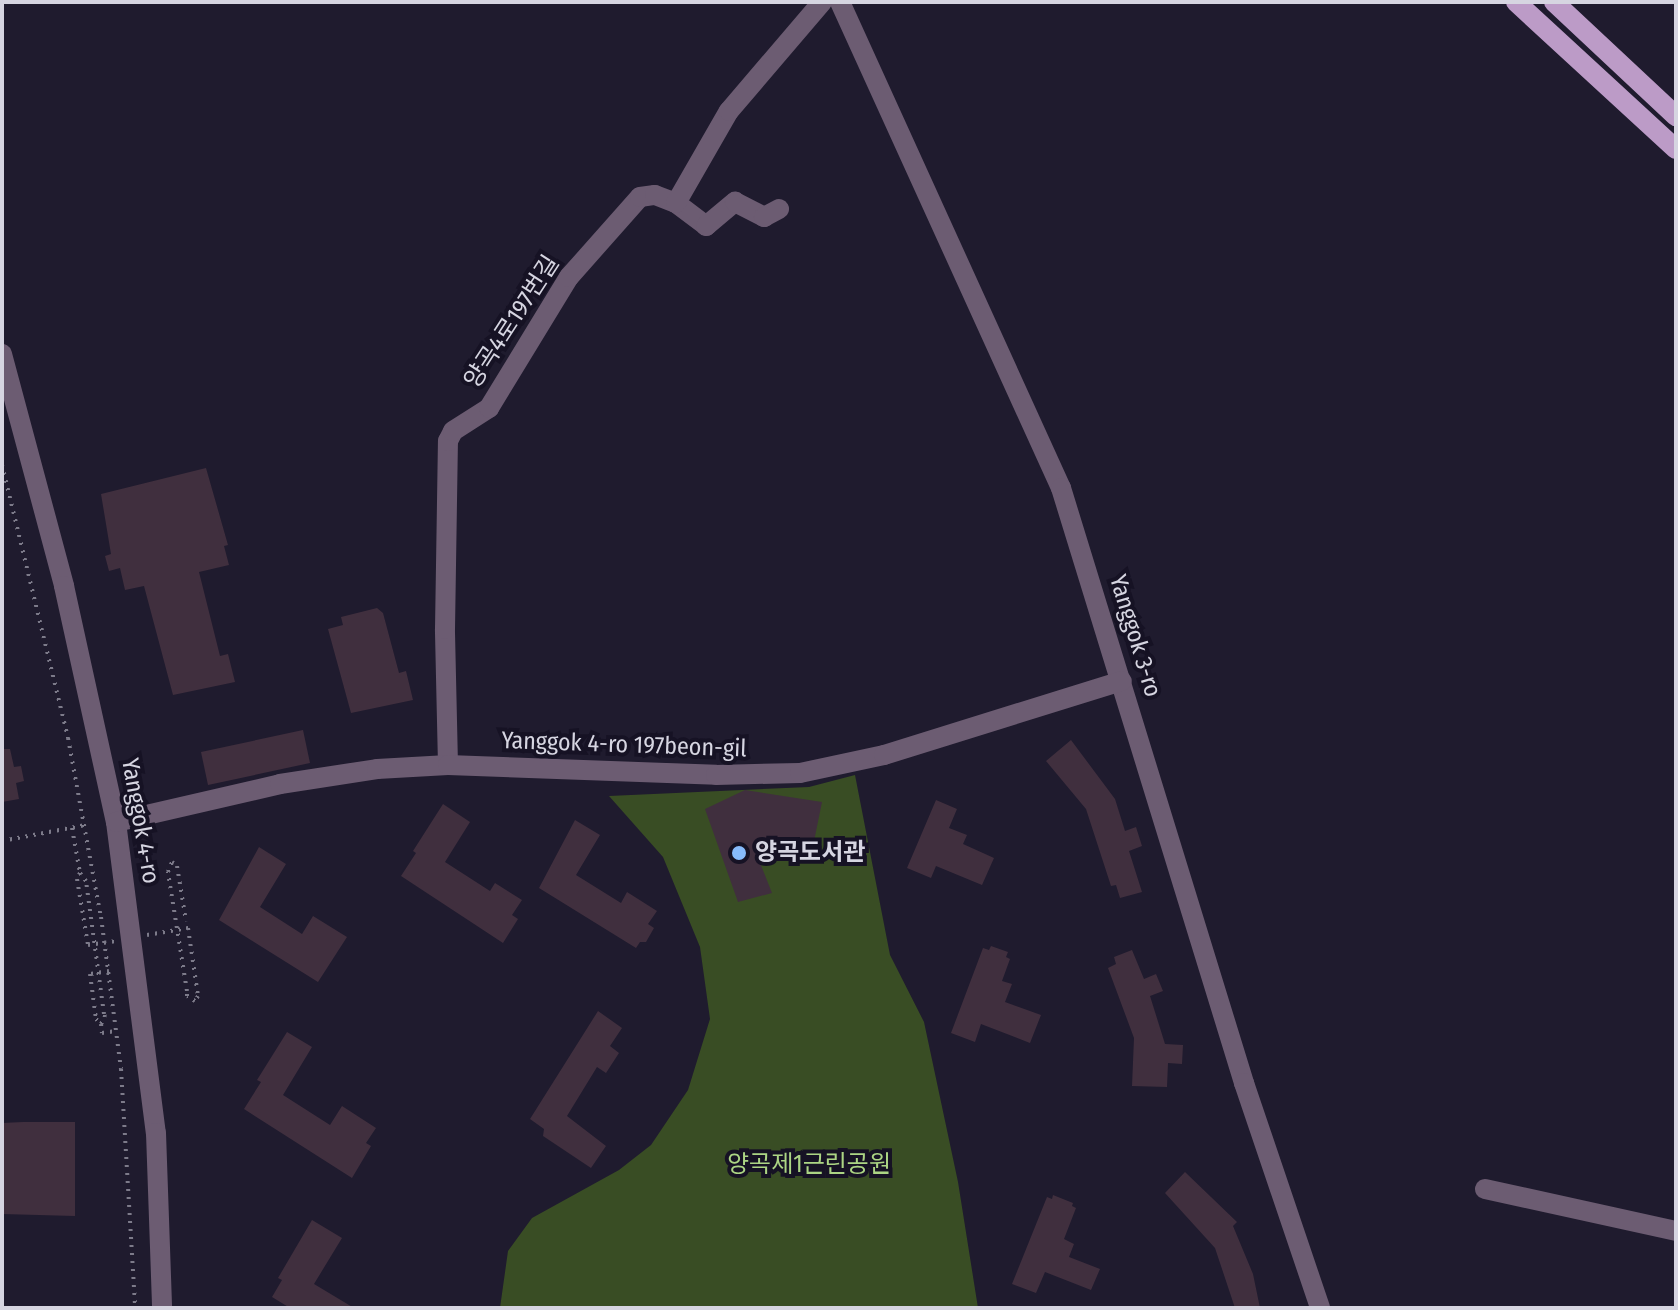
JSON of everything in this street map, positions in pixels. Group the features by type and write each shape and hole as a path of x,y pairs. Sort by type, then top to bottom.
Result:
{"main road":[{"path":"1516,2 1676,149"},
{"path":"1554,2 1676,116"}],"street":[{"path":"779,209 764,217 735,202 706,226 676,203 729,111 822,2"},
{"name":"Yanggok 3-ro","path":"840,2 1047,452 1122,681 1239,1068 1320,1308"},
{"name":"양곡4로197번길","path":"448,765 445,629 448,441 453,431 489,408 569,277 626,212 646,194 676,203"},
{"name":"Yanggok 4-ro","path":"2,354 64,586 116,822 156,1133 162,1308"},
{"name":"Yanggok 4-ro 197beon-gil","path":"116,822 336,774 448,765 716,775 800,773 884,755 1122,681"},
{"path":"1485,1189 1676,1231"}],"path":[{"path":"2,465 55,678 85,825 109,971 127,1147 135,1308"},
{"path":"2,841 85,825"},
{"path":"72,827 80,873 86,881 105,1017 101,1024 102,1033 116,1031"},
{"path":"186,921 177,866 172,862 168,872 187,996 195,1001 198,996 188,928"},
{"path":"80,873 77,879 88,945"},
{"path":"101,1024 96,1019 90,974 109,971"}],"green space":[{"name":"양곡제1근린공원","path":"855,775 890,955 924,1022 958,1182 978,1308 500,1308 508,1251 532,1218 619,1170 651,1145 688,1090 710,1019 700,947 663,857 609,796 809,787"}],"building":[{"path":"206,468 228,545 224,546 229,565 199,572 220,656 228,654 235,682 173,695 144,586 125,590 120,568 109,571 105,556 111,554 101,494"},
{"path":"377,608 383,613 399,673 406,671 413,700 351,713 328,629 343,625 341,617"},
{"path":"303,730 310,763 208,785 201,752"},
{"path":"1071,740 1115,799 1125,831 1136,827 1142,846 1129,851 1142,892 1120,898 1116,885 1111,886 1086,809 1046,761"},
{"path":"2,749 10,749 14,767 21,766 24,781 16,783 19,799 2,802"},
{"name":"양곡도서관","path":"745,790 822,802 810,861 753,845 772,893 738,902 705,809"},
{"path":"936,800 957,809 949,828 967,835 963,844 994,858 982,885 936,866 931,878 907,868"},
{"path":"443,804 470,822 445,862 490,891 495,883 522,900 512,915 518,919 503,943 401,876"},
{"path":"575,820 600,835 576,875 621,903 627,892 657,911 648,924 654,928 646,942 640,942 636,948 539,888"},
{"path":"259,847 286,864 260,907 302,934 313,916 347,937 318,982 219,920"},
{"path":"991,946 1008,952 1006,957 1010,959 1002,981 1012,984 1005,1002 1041,1015 1030,1043 981,1024 975,1042 951,1033 983,948 989,950"},
{"path":"1132,950 1144,979 1156,974 1163,991 1150,996 1165,1044 1183,1045 1182,1064 1168,1063 1167,1087 1132,1086 1134,1038 1108,968 1116,964 1114,957"},
{"path":"598,1011 622,1028 610,1046 619,1053 606,1073 597,1067 567,1116 606,1146 591,1168 543,1136 544,1129 530,1119"},
{"path":"287,1032 312,1047 283,1095 330,1125 342,1106 376,1128 366,1143 371,1146 352,1178 244,1109 261,1082 257,1080"},
{"path":"75,1122 75,1216 2,1214 2,1123"},
{"path":"1185,1172 1237,1222 1233,1226 1253,1274 1260,1308 1235,1308 1215,1248 1165,1193"},
{"path":"1053,1195 1073,1203 1072,1206 1076,1208 1064,1239 1074,1244 1069,1257 1100,1269 1091,1290 1045,1272 1036,1293 1012,1284 1047,1197 1052,1199"},
{"path":"312,1220 342,1238 314,1284 354,1308 290,1308 272,1297 282,1280 278,1278"}],"place":[{"name":"양곡도서관","path":"739,853"}]}
